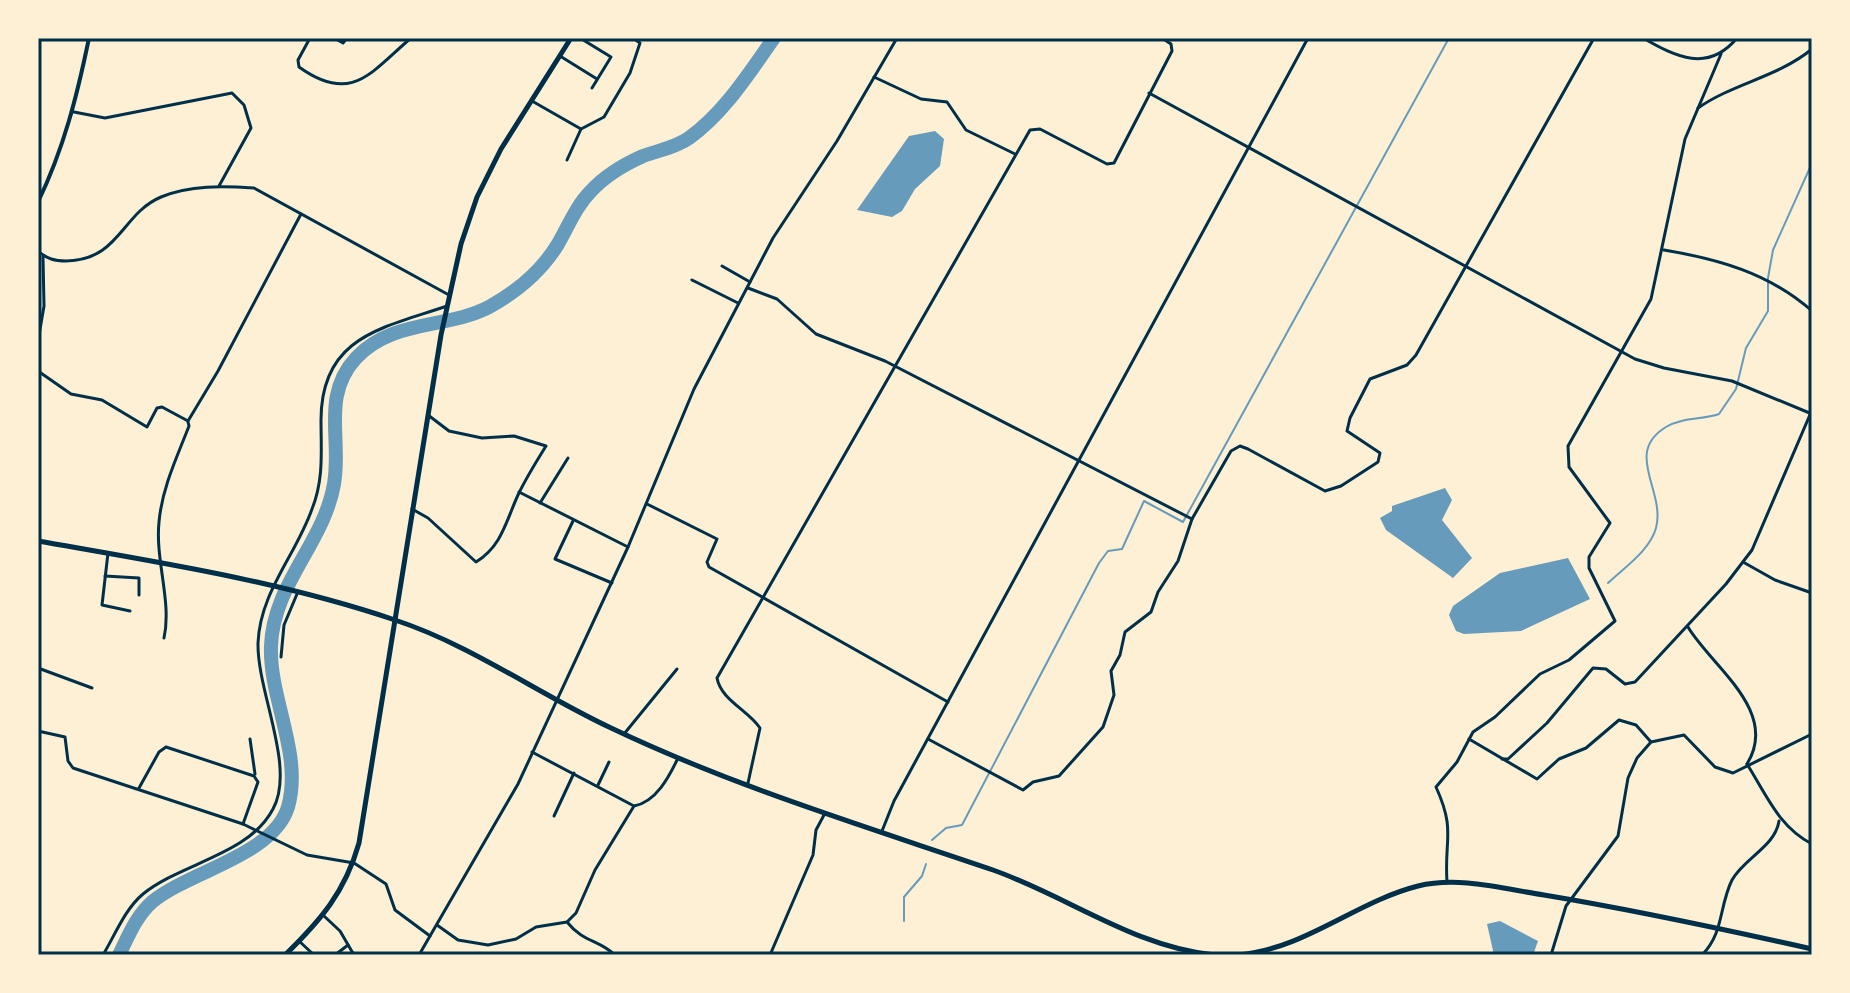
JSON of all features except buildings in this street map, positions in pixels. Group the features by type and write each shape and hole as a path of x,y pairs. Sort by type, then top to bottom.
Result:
{"main road":[{"path":"285,955 324,916 343,889 354,863 441,335 461,244 477,197 571,38"},
{"path":"38,541 162,562 394,619 454,644 556,700 678,758 824,815 1028,883 1184,952 1215,955"},
{"path":"1238,955 1292,944 1383,899 1419,886 1447,882 1572,900 1812,949"}],"street":[{"path":"38,202 61,155 74,112 89,38"},
{"path":"310,38 298,60 299,67 344,86 359,81 411,38"},
{"path":"334,38 343,43 347,38"},
{"path":"580,38 611,57 592,88"},
{"path":"567,160 581,129 604,117 630,73 640,43 633,38"},
{"path":"419,955 518,784 612,583 694,389 773,238 897,38"},
{"path":"748,783 760,728 750,713 724,694 717,678 1015,154 1034,128 1107,164 1114,163 1172,51 1169,42 1162,38"},
{"path":"881,834 894,801 1308,38"},
{"path":"928,739 1023,790 1033,782 1054,779 1103,727 1114,695 1111,671 1120,655 1122,640 1131,626 1151,612 1158,592 1178,561 1192,519 1235,447 1248,449 1325,491 1341,486 1378,462 1381,457 1377,449 1347,431 1350,418 1370,379 1411,362 1594,38"},
{"path":"1643,38 1683,59 1721,54"},
{"path":"1447,882 1445,851 1451,834 1436,787 1457,762 1468,739 1540,674 1569,660 1615,621 1589,568 1589,557 1610,523 1569,467 1568,446 1651,299 1664,250 1675,175 1695,110 1721,54 1737,38"},
{"path":"1695,110 1713,97 1771,75 1812,49"},
{"path":"560,56 598,79"},
{"path":"874,77 921,99 947,102 966,130 1015,154"},
{"path":"74,112 105,118 232,93 244,105 251,128 219,186"},
{"path":"1149,93 1622,352 1664,368 1745,385 1812,412 1766,522 1743,562 1688,627 1630,685 1606,669 1593,668 1547,723 1508,759 1502,759"},
{"path":"532,101 581,129"},
{"path":"38,251 57,261 92,257 114,243 151,202 193,188 254,188 449,295"},
{"path":"164,638 169,615 162,596 159,524 164,491 189,426 188,421 301,214"},
{"path":"1664,250 1720,259 1771,284 1812,311"},
{"path":"38,341 44,306 43,255"},
{"path":"722,266 750,282"},
{"path":"692,280 740,304"},
{"path":"748,288 777,299 816,334 893,365 1192,519"},
{"path":"38,305 44,306"},
{"path":"103,955 140,896 256,830 273,810 281,781 258,641 272,587 314,506 322,469 321,399 338,358 361,337 378,328 447,306"},
{"path":"38,371 71,394 102,400 147,427 157,408 162,407 188,421"},
{"path":"412,509 428,518 476,562 488,555 503,535 519,492 546,446 514,436 482,438 449,431 428,415"},
{"path":"540,503 568,458"},
{"path":"519,492 628,547"},
{"path":"647,504 717,539 708,565 948,702"},
{"path":"573,521 555,559 612,583"},
{"path":"108,553 102,605 130,611"},
{"path":"1743,562 1775,580 1812,593"},
{"path":"105,576 139,578 139,595"},
{"path":"281,657 284,625 297,594"},
{"path":"1688,627 1725,669 1748,708 1755,737 1747,764"},
{"path":"38,668 92,688"},
{"path":"624,734 677,669"},
{"path":"1468,739 1533,778 1542,779 1559,759 1586,748 1619,720 1636,725 1651,742"},
{"path":"38,731 65,737 68,761 73,768 243,824 307,855 354,863 386,884 395,910 430,936"},
{"path":"1551,955 1572,900 1618,836 1632,767 1651,742 1684,735 1721,770 1738,771 1812,734"},
{"path":"243,824 258,782 254,776 250,739"},
{"path":"139,788 159,752 166,747 254,776"},
{"path":"532,752 634,806 645,804 660,789 678,758"},
{"path":"598,785 609,762"},
{"path":"1747,764 1779,821 1791,833 1812,844"},
{"path":"554,816 574,773"},
{"path":"437,925 458,940 488,945 516,939 536,927 567,922 576,913 595,870 634,806"},
{"path":"770,955 813,855 813,841 824,815"},
{"path":"1702,955 1720,928 1733,880 1769,841 1779,821"},
{"path":"324,916 349,944 354,955"},
{"path":"567,922 590,944 605,946 615,955"},
{"path":"299,941 314,955"},
{"path":"335,955 349,944"}],"water":[{"path":"935,131 944,139 940,166 915,189 902,211 892,217 857,210 909,136"},
{"path":"1445,488 1452,500 1442,520 1472,558 1453,578 1386,530 1380,518 1392,511 1392,506"},
{"path":"1568,558 1590,599 1521,631 1464,634 1456,631 1449,615 1453,606 1500,573"},
{"path":"1500,921 1538,941 1533,955 1494,955 1487,924"}],"waterway":[{"path":"119,955 137,920 152,902 266,838 279,824 288,807 291,787 289,747 275,686 271,646 280,603 329,505 336,467 336,403 345,372 370,346 386,337 473,314 519,287 551,254 581,203 596,186 629,163 678,144 702,128 736,91 774,38"},
{"path":"932,840 946,828 962,825 1099,563 1108,551 1122,549 1144,501 1183,522 1449,38"},
{"path":"1608,583 1643,551 1656,528 1658,514 1647,461 1654,437 1672,424 1719,414 1736,389 1746,348 1768,311 1768,278 1773,250 1812,163"},
{"path":"904,921 904,897 922,876 926,864"}]}
